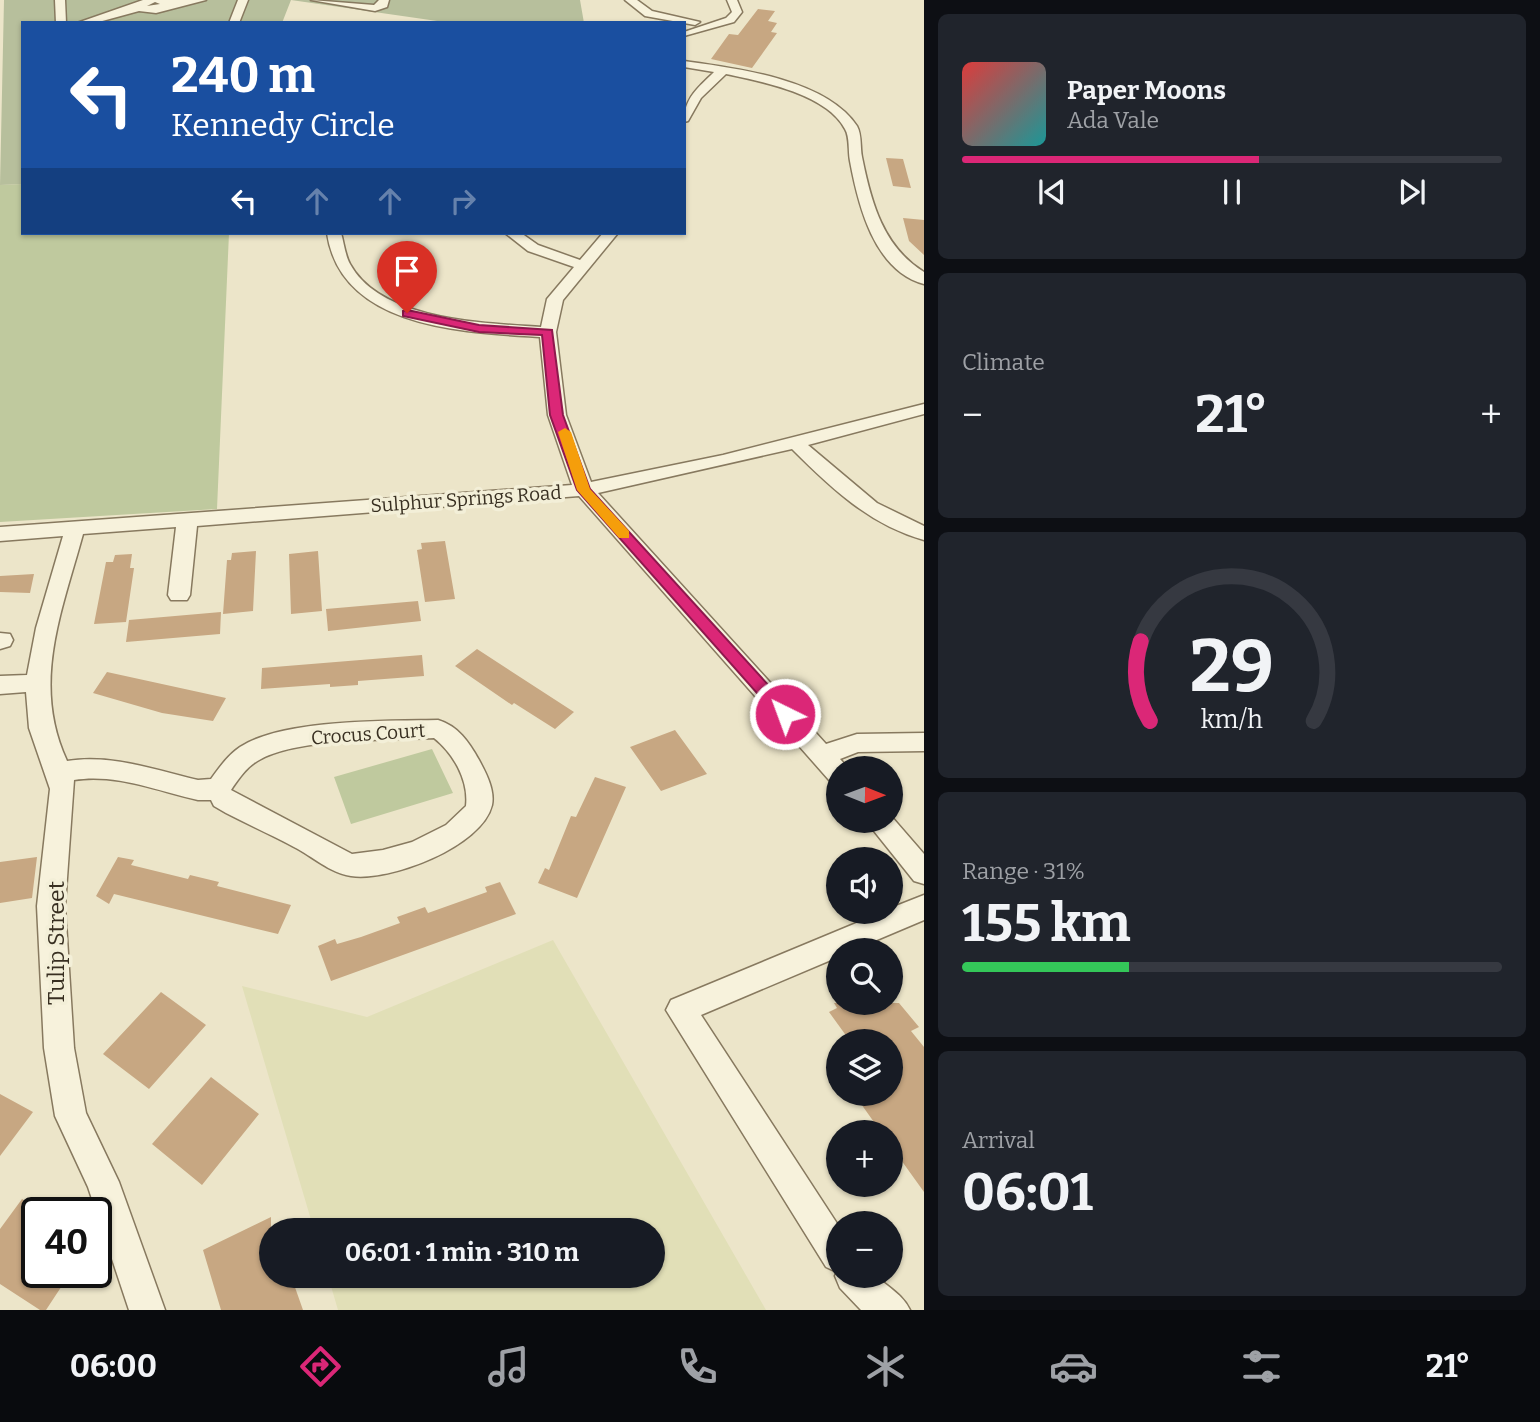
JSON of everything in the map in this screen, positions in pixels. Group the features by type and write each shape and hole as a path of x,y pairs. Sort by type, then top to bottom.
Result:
{"street":[{"path":"60,0 61,21"},
{"path":"138,8 138,3 151,0"},
{"path":"89,21 138,8 156,10 164,2 201,0"},
{"path":"235,21 243,0"},
{"path":"316,0 375,8 383,5 384,0"},
{"path":"631,0 649,15 696,16 686,35"},
{"path":"686,35 730,20 737,12 732,0"},
{"path":"686,64 790,86 835,109 853,128 870,217 884,246 924,279"},
{"path":"686,114 695,96 722,71"},
{"path":"335,235 344,268 368,293 407,313 479,328 548,332"},
{"path":"609,235 555,299 548,332 557,415 584,490 826,760"},
{"name":"Sulphur Springs Road","path":"0,534 584,490 796,443 924,409"},
{"path":"796,443 844,490 868,507 924,533"},
{"path":"179,596 187,520"},
{"name":"Tulip Street","path":"75,528 37,683 41,728 61,772 62,816 51,906 59,1048 71,1116 103,1182 147,1310"},
{"path":"0,685 37,683"},
{"name":"Crocus Court","path":"438,729 447,734 462,754 480,795 477,811 459,832 404,855 352,865 223,799 218,789 230,771 252,751 267,746 292,740 438,729"},
{"path":"822,755 857,743 924,742"},
{"path":"61,772 92,767 198,790 218,789"},
{"path":"889,833 924,873"},
{"path":"826,1236 681,1010 924,907"},
{"path":"864,1288 879,1303 892,1310"}],"lane":[{"path":"515,235 533,248 584,266"}],"shaded area":[{"path":"553,940 766,1310 338,1310 332,1288 665,1288 665,1218 310,1218 242,986 367,1017"}],"green space":[{"path":"4,0 291,0 283,21 21,21 21,184 0,185"},
{"path":"291,0 580,0 584,21 437,21"},
{"path":"21,184 21,235 229,235 217,509 0,522 0,185"},
{"path":"432,749 453,793 351,824 334,777"}],"building":[{"path":"758,9 775,11 768,21 777,23 771,32 777,33 752,68 711,59 729,34 738,35"},
{"path":"886,158 903,159 911,188 893,186"},
{"path":"903,218 924,220 924,255 909,241"},
{"path":"445,541 455,599 425,602 417,550 422,549 421,543"},
{"path":"256,551 253,611 223,614 227,560 231,560 232,553"},
{"path":"318,551 322,611 291,614 289,554"},
{"path":"132,554 130,568 134,568 126,622 94,624 106,562 113,562 115,555"},
{"path":"34,574 30,593 0,592 0,576"},
{"path":"418,601 421,621 328,631 326,609"},
{"path":"221,612 220,634 126,642 129,620"},
{"path":"477,649 574,712 555,729 514,703 512,705 455,666"},
{"path":"422,655 424,676 358,681 358,685 330,687 330,684 261,689 262,668"},
{"path":"107,672 226,698 213,721 162,713 93,693"},
{"path":"675,730 707,774 661,791 630,747"},
{"path":"595,777 626,787 577,898 538,883 545,868 549,870 571,816 576,817"},
{"path":"37,857 32,898 0,903 0,862"},
{"path":"118,857 134,860 131,865 188,879 190,875 219,882 217,886 291,905 278,934 114,894 109,904 96,896"},
{"path":"500,882 516,914 331,981 318,946 335,939 337,944 361,937 400,923 397,917 425,907 428,913 487,892 485,887"},
{"path":"161,992 206,1025 149,1089 103,1054"},
{"path":"903,1008 919,1027 911,1031 924,1047 924,1192 903,1163 903,1120 872,1120 863,1106 903,1106 903,1029 841,1029 831,1015 903,1015"},
{"path":"211,1077 259,1114 202,1185 152,1144"},
{"path":"0,1094 33,1112 0,1156"},
{"path":"21,1200 21,1288 60,1288 46,1310 40,1310 0,1284 0,1229"},
{"path":"259,1223 259,1288 295,1288 303,1310 221,1310 203,1250"}],"slow traffic":[{"path":"565,432 584,490 624,535"}],"route":[{"path":"407,313 479,328 548,332 557,415 584,490 785,714"}]}
